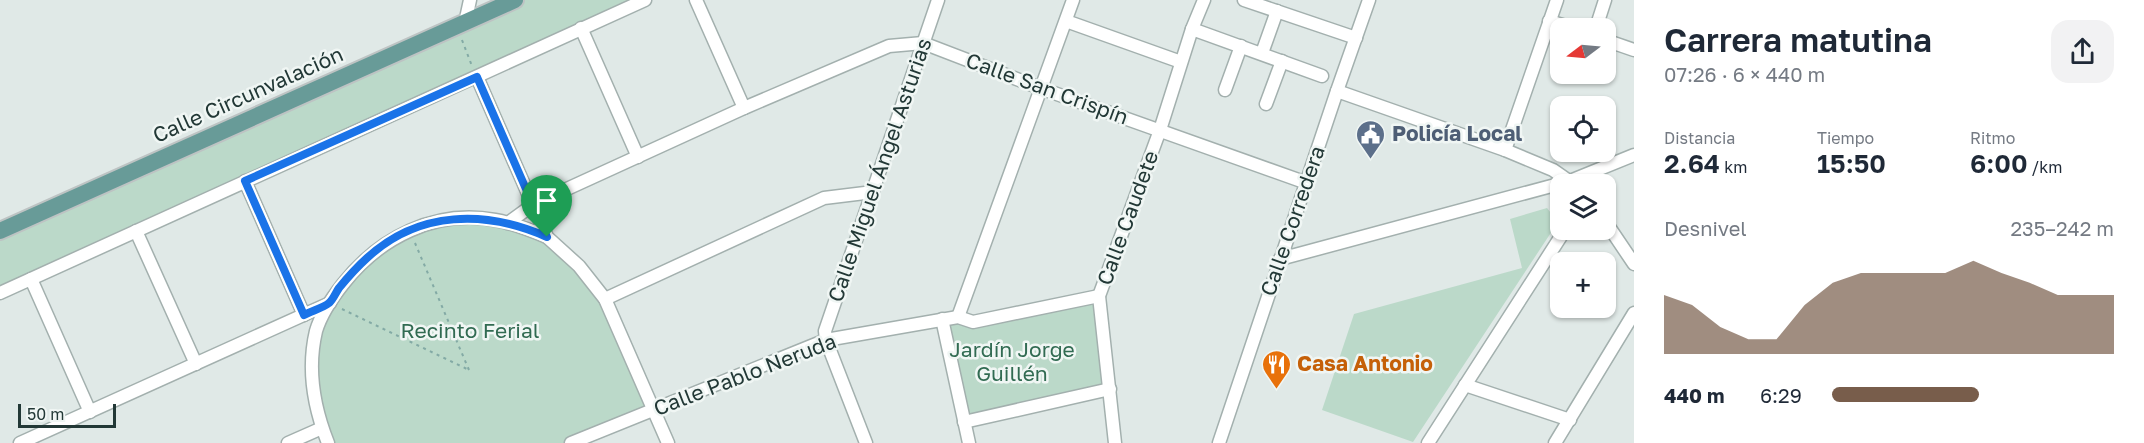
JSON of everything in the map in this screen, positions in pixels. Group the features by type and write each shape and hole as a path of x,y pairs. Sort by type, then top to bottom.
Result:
{"main road":[{"name":"Calle Circunvalación","path":"0,231 515,0"}],"street":[{"path":"461,25 470,0"},
{"path":"0,293 645,0"},
{"path":"696,0 744,108"},
{"name":"Calle Miguel Ángel Asturias","path":"826,340 825,331 938,0"},
{"path":"958,317 1073,0"},
{"name":"Calle Caudete","path":"1115,443 1099,296 1160,130 1192,29 1204,0"},
{"path":"1244,0 1356,38"},
{"name":"Calle Corredera","path":"1219,443 1369,0"},
{"path":"1505,150 1557,0"},
{"path":"1599,18 1605,0"},
{"path":"1262,53 1277,12"},
{"path":"1066,21 1181,62"},
{"path":"581,28 638,157"},
{"path":"1192,29 1322,76"},
{"path":"508,223 534,204 889,45 923,43"},
{"name":"Calle San Crispín","path":"923,43 1040,88 1307,183"},
{"path":"1616,44 1634,50"},
{"path":"1225,90 1240,46"},
{"path":"1266,104 1282,61"},
{"path":"477,77 547,237"},
{"path":"1337,91 1505,150 1559,174"},
{"path":"1598,174 1634,155"},
{"path":"245,181 304,315"},
{"path":"1280,259 1550,189"},
{"path":"605,299 824,198 873,192"},
{"path":"328,443 314,396 312,360 316,333 330,303 347,279 369,256 385,244 410,230 454,219 495,220 547,237 583,271 605,299 668,443"},
{"path":"136,231 196,364"},
{"path":"1616,237 1634,264"},
{"path":"1429,443 1559,240"},
{"path":"31,279 90,412"},
{"name":"Calle Pablo Neruda","path":"571,443 826,340 958,317 973,322 1099,296"},
{"path":"20,443 330,303"},
{"path":"1555,443 1634,313"},
{"path":"942,319 969,443"},
{"path":"826,340 866,443"},
{"path":"1465,385 1570,420"},
{"path":"964,422 1110,389"},
{"path":"288,443 322,428"}],"path":[{"path":"461,25 477,77"},
{"path":"330,303 469,370 410,230"}],"green space":[{"path":"515,0 646,0 0,293 0,231"},
{"path":"1547,208 1550,212 1550,234 1413,442 1322,410 1354,314 1522,268 1510,219"},
{"name":"Recinto Ferial","path":"454,219 531,230 587,276 655,410 571,443 328,443 314,396 320,321 385,244"},
{"name":"Jardín Jorge Guillén","path":"1099,296 1110,389 964,422 942,319 973,322"}],"place":[{"name":"Policía Local","path":"1371,160"},
{"name":"Casa Antonio","path":"1276,390"}],"route":[{"path":"477,77 547,237 520,226 479,218 454,219 413,228 369,256 334,294 330,303 304,315 245,181 477,77"}]}
